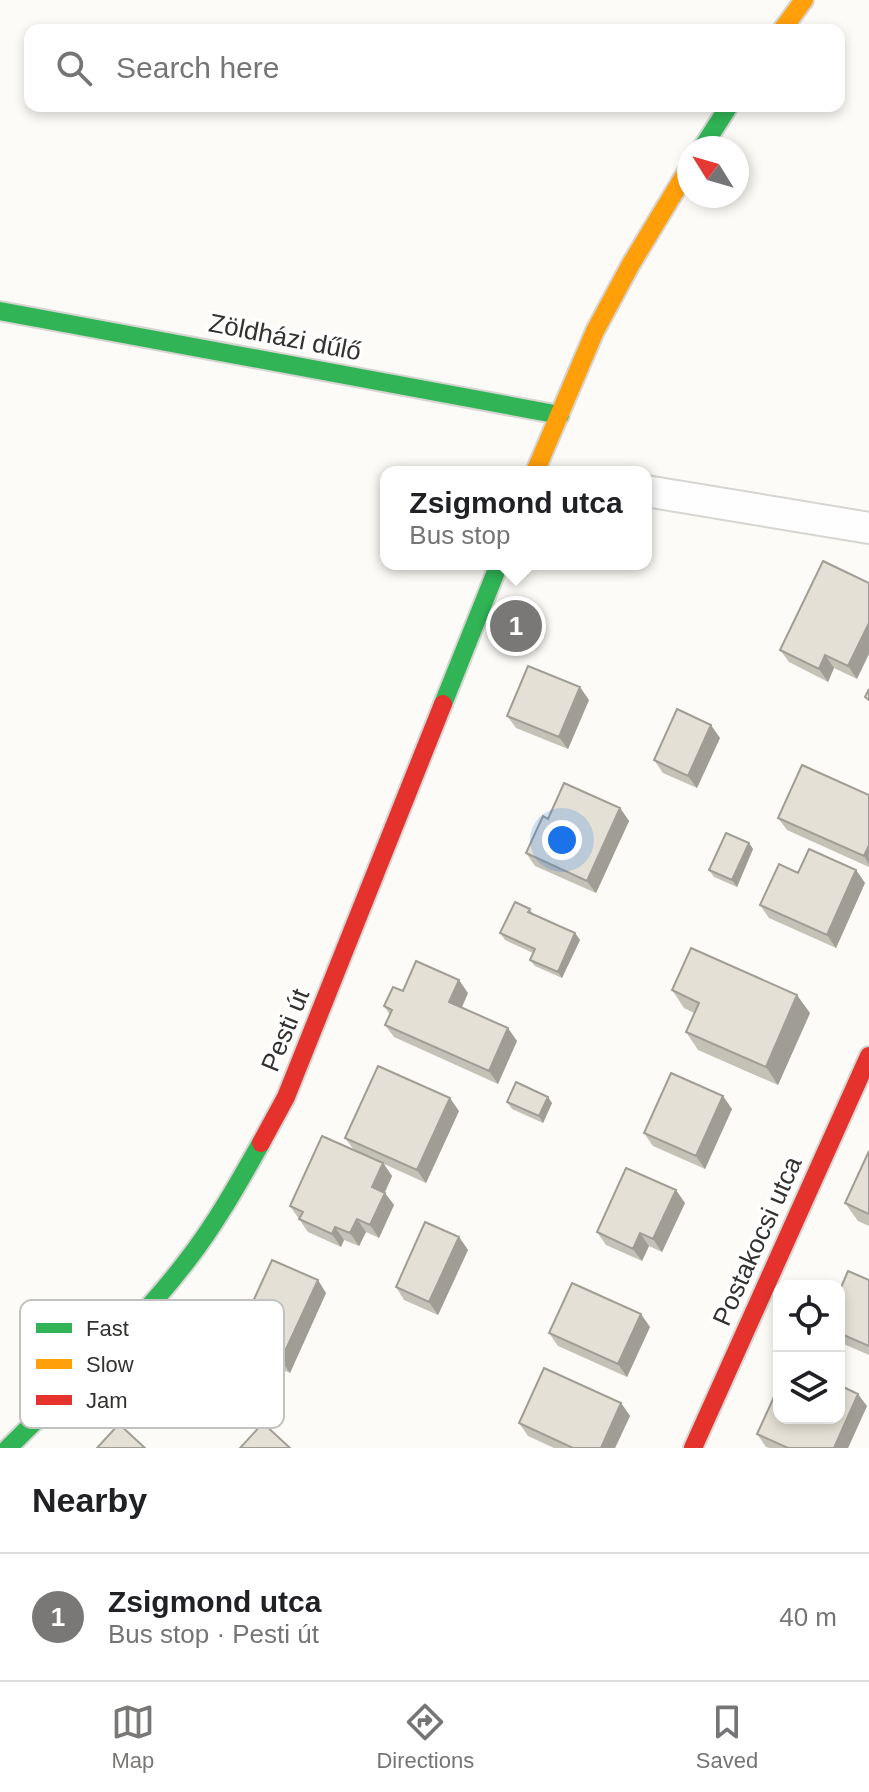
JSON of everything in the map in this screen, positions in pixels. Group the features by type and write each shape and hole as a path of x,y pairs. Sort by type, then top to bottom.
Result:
{"main road":[{"path":"786,24 804,0"},
{"path":"710,136 725,112"},
{"path":"538,466 602,318 677,188"},
{"name":"Zöldházi dűlő","path":"0,311 560,415"},
{"name":"Pesti út","path":"153,1300 194,1251 225,1206 286,1097 497,570"},
{"name":"Postakocsi utca","path":"693,1448 869,1056"},
{"name":"Pesti út","path":"8,1448 28,1428"}],"street":[{"path":"652,492 869,528"}],"building":[{"path":"823,561 869,583 869,623 848,666 825,655 819,669 780,650"},
{"path":"528,666 580,687 559,737 507,716"},
{"path":"677,709 711,725 688,776 654,760"},
{"path":"802,765 869,795 869,845 864,856 778,818"},
{"path":"564,783 620,808 587,881 526,853 543,816 548,819"},
{"path":"726,833 749,843 732,880 709,870"},
{"path":"809,849 856,870 827,935 760,905 779,864 798,873"},
{"path":"515,902 530,909 528,912 575,933 558,972 530,960 535,949 500,933"},
{"path":"691,948 797,995 766,1067 686,1032 699,1003 672,990"},
{"path":"416,961 459,980 449,1002 508,1028 489,1071 385,1025 392,1010 384,1006 393,987 403,991"},
{"path":"378,1066 450,1098 417,1170 345,1138"},
{"path":"671,1073 723,1096 696,1156 644,1133"},
{"path":"516,1082 548,1097 539,1116 507,1102"},
{"path":"322,1136 383,1163 372,1187 385,1193 370,1225 357,1219 350,1233 335,1227 332,1234 299,1219 303,1212 290,1206"},
{"path":"869,1151 869,1214 845,1203"},
{"path":"626,1168 676,1190 653,1239 640,1233 633,1249 597,1232"},
{"path":"425,1222 459,1237 429,1302 396,1287"},
{"path":"272,1260 318,1280 284,1354 284,1300 254,1300"},
{"path":"848,1271 869,1280 869,1346 845,1336 844,1280"},
{"path":"572,1283 641,1314 618,1364 549,1333"},
{"path":"544,1368 621,1403 601,1448 573,1448 519,1423"},
{"path":"845,1388 858,1394 845,1423"},
{"path":"773,1399 773,1424 845,1424 834,1448 788,1448 757,1434"},
{"path":"115,1428 123,1428 145,1448 97,1448"},
{"path":"258,1428 268,1428 290,1448 240,1448"}],"traffic: fast":[{"path":"710,136 725,112"},
{"path":"0,311 560,415"},
{"path":"443,704 497,570"},
{"path":"154,1300 197,1248 261,1143"},
{"path":"8,1448 28,1428"}],"traffic: slow":[{"path":"786,24 804,0"},
{"path":"538,466 595,331 677,188"}],"traffic: jam":[{"path":"261,1143 286,1097 443,704"},
{"path":"693,1448 869,1056"}],"place":[{"name":"Zsigmond utca","path":"516,626"}]}
